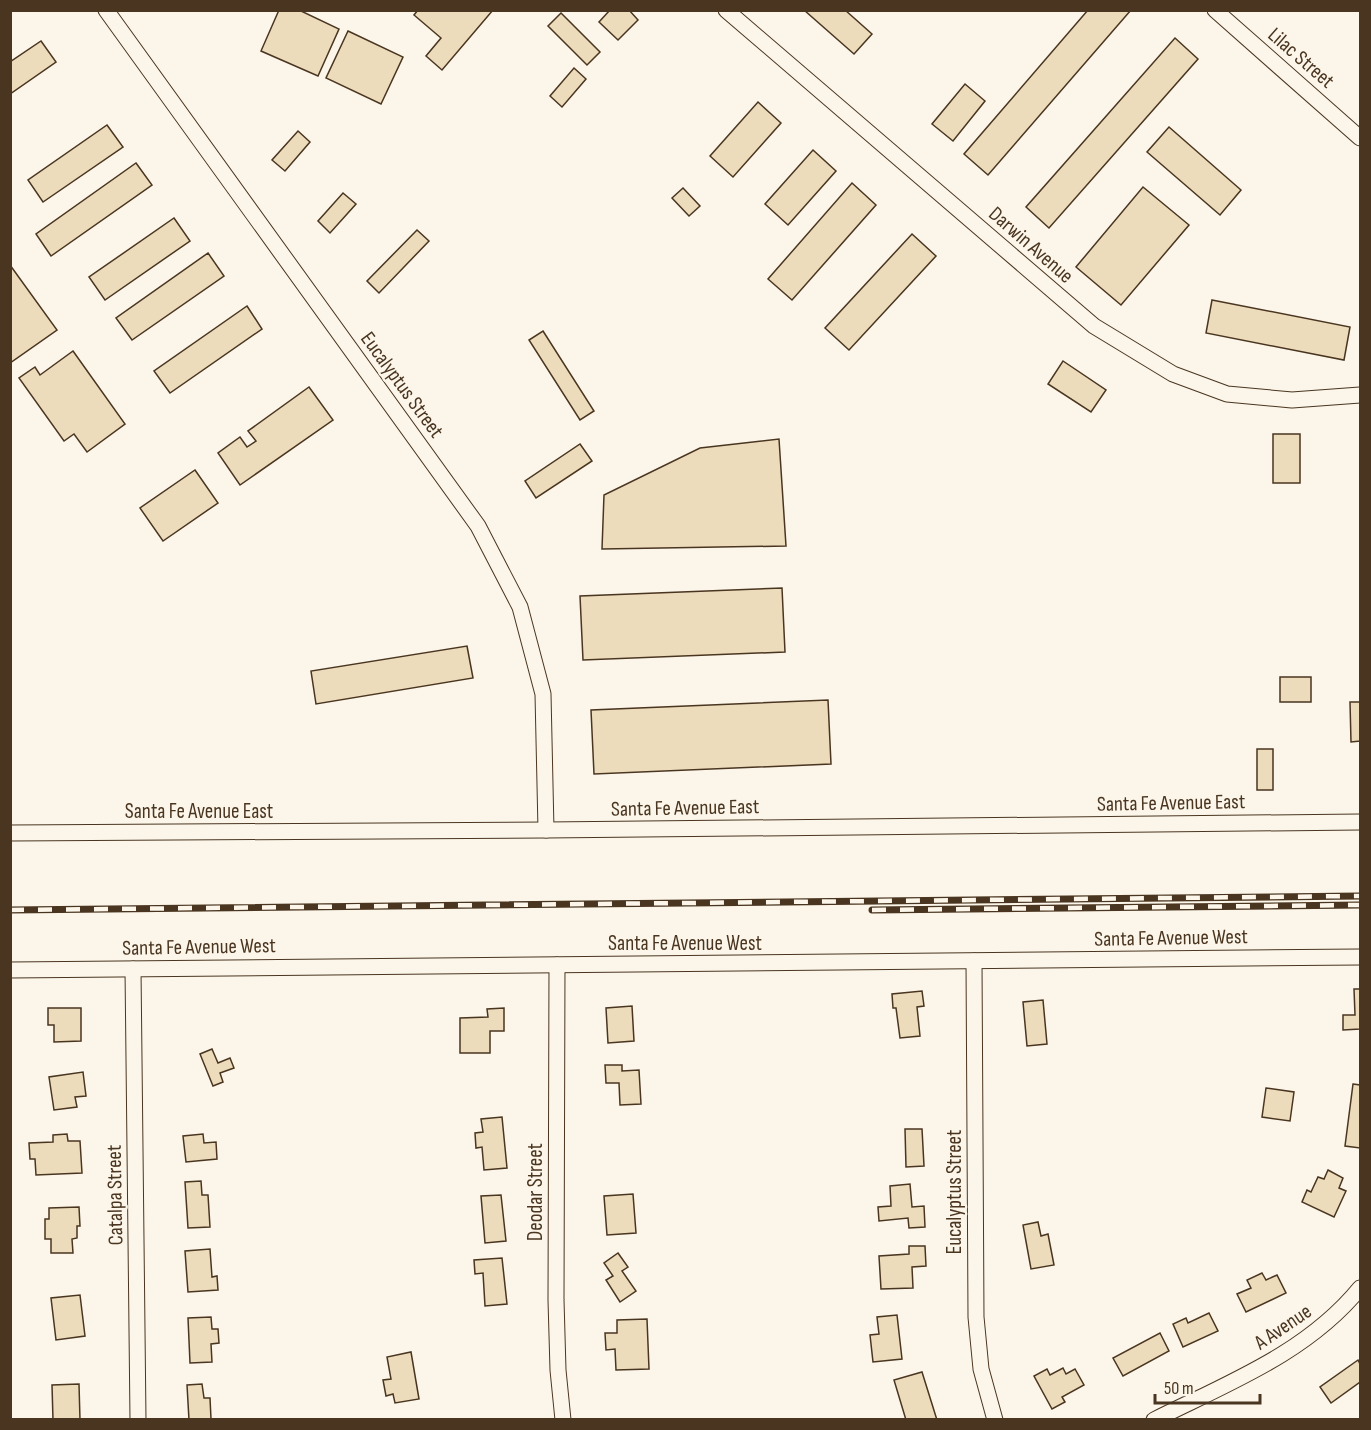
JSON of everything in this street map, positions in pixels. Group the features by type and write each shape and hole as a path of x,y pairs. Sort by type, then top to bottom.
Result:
{"street":[{"name":"Eucalyptus Street","path":"106,10 478,526 520,608 543,694 546,830"},
{"name":"Darwin Avenue","path":"726,10 1094,327 1173,374 1227,394 1292,400 1360,395"},
{"name":"Lilac Street","path":"1215,10 1360,138"},
{"name":"Santa Fe Avenue East","path":"10,833 1360,822"},
{"name":"Santa Fe Avenue West","path":"10,970 1360,957"},
{"name":"Eucalyptus Street","path":"974,961 976,1317 981,1369 995,1419"},
{"name":"Deodar Street","path":"557,965 556,1300 558,1370 563,1419"},
{"name":"Catalpa Street","path":"133,969 138,1419"},
{"name":"A Avenue","path":"1154,1419 1286,1353 1309,1338 1331,1319 1360,1288"}],"building":[{"path":"279,10 299,10 339,29 318,76 261,51"},
{"path":"418,10 493,10 442,70 426,56 441,38 414,15"},
{"path":"610,10 629,10 638,20 618,40 599,22"},
{"path":"804,10 845,10 872,34 854,54"},
{"path":"1088,10 1131,10 988,175 964,154"},
{"path":"561,13 600,52 587,65 548,26"},
{"path":"348,31 403,57 381,104 326,78"},
{"path":"1175,38 1198,59 1049,228 1026,207"},
{"path":"41,41 56,62 10,94 10,62"},
{"path":"574,68 586,79 562,107 550,96"},
{"path":"965,84 985,101 953,141 932,124"},
{"path":"758,102 781,123 733,177 710,156"},
{"path":"107,125 123,147 43,202 28,180"},
{"path":"1169,127 1241,190 1220,215 1147,152"},
{"path":"298,131 310,142 285,171 272,160"},
{"path":"813,150 836,171 788,225 765,204"},
{"path":"136,163 152,185 51,256 36,234"},
{"path":"852,183 876,205 792,300 768,279"},
{"path":"1143,187 1189,225 1121,305 1076,267"},
{"path":"683,188 700,206 689,216 672,198"},
{"path":"343,193 356,204 330,233 318,221"},
{"path":"174,218 190,241 105,300 89,277"},
{"path":"417,230 429,241 379,293 367,281"},
{"path":"912,234 936,256 849,350 825,328"},
{"path":"208,253 224,276 132,340 116,318"},
{"path":"10,265 57,330 10,363"},
{"path":"1212,300 1350,327 1344,360 1206,333"},
{"path":"247,306 262,329 170,393 154,371"},
{"path":"543,331 594,411 580,420 529,340"},
{"path":"73,351 125,424 87,452 74,434 64,441 19,378 35,367 40,375"},
{"path":"1063,361 1106,390 1091,412 1048,384"},
{"path":"309,387 333,420 240,485 218,453 240,437 247,447 256,441 248,431"},
{"path":"1273,434 1300,434 1300,483 1273,483"},
{"path":"779,439 786,546 602,549 604,495 700,448"},
{"path":"580,444 592,461 536,498 525,481"},
{"path":"195,470 218,503 163,541 140,508"},
{"path":"782,588 785,652 583,660 580,596"},
{"path":"467,646 473,678 316,704 311,671"},
{"path":"1280,677 1311,677 1311,702 1280,702"},
{"path":"828,700 831,764 594,774 591,710"},
{"path":"1350,702 1360,702 1360,741 1351,742"},
{"path":"1257,749 1273,749 1273,790 1257,790"},
{"path":"1354,989 1360,989 1360,1029 1343,1030 1343,1015 1355,1015"},
{"path":"922,991 924,1006 917,1007 920,1036 900,1038 892,994"},
{"path":"1043,1000 1047,1044 1027,1046 1023,1002"},
{"path":"632,1006 634,1041 608,1043 606,1008"},
{"path":"48,1008 81,1008 81,1041 54,1042 54,1025 48,1025"},
{"path":"504,1008 504,1031 490,1031 490,1053 460,1053 460,1018 488,1017 487,1009"},
{"path":"212,1049 218,1063 230,1058 234,1068 220,1073 223,1082 213,1086 200,1054"},
{"path":"605,1065 622,1065 622,1071 639,1070 641,1104 620,1105 619,1083 606,1083"},
{"path":"83,1072 86,1096 75,1097 77,1107 54,1110 49,1077"},
{"path":"1353,1084 1360,1085 1360,1148 1345,1146"},
{"path":"1266,1088 1294,1092 1290,1121 1262,1117"},
{"path":"502,1117 507,1168 484,1170 482,1147 476,1148 475,1133 483,1132 481,1119"},
{"path":"905,1129 922,1129 924,1166 906,1167"},
{"path":"67,1134 68,1141 80,1141 82,1173 36,1175 35,1159 30,1159 29,1143 53,1142 53,1135"},
{"path":"203,1134 204,1143 216,1142 217,1159 186,1162 183,1136"},
{"path":"1328,1170 1343,1178 1339,1188 1346,1191 1334,1217 1302,1202 1307,1190 1311,1192 1318,1177 1324,1179"},
{"path":"201,1181 202,1195 208,1195 210,1227 188,1228 185,1182"},
{"path":"910,1184 912,1207 924,1206 925,1227 909,1228 908,1218 879,1221 878,1207 891,1206 890,1186"},
{"path":"633,1194 636,1233 607,1235 604,1196"},
{"path":"501,1195 506,1241 485,1243 481,1196"},
{"path":"79,1207 80,1226 77,1226 77,1238 72,1239 73,1253 51,1253 51,1239 45,1239 45,1219 49,1219 49,1208"},
{"path":"1038,1222 1041,1236 1048,1234 1054,1265 1031,1269 1023,1225"},
{"path":"909,1246 925,1246 926,1266 912,1267 913,1288 881,1289 879,1256 909,1254"},
{"path":"210,1249 212,1277 217,1276 218,1290 188,1292 185,1251"},
{"path":"618,1253 628,1267 622,1271 636,1291 620,1302 606,1280 613,1276 604,1263"},
{"path":"502,1258 507,1304 485,1306 483,1273 475,1274 474,1260"},
{"path":"1262,1273 1266,1280 1277,1275 1286,1293 1246,1312 1237,1294 1251,1288 1247,1280"},
{"path":"80,1295 85,1336 56,1340 51,1298"},
{"path":"1209,1313 1218,1331 1183,1347 1173,1324 1186,1318 1188,1323"},
{"path":"897,1315 902,1359 873,1362 870,1335 879,1334 877,1317"},
{"path":"211,1317 212,1329 218,1329 219,1343 211,1344 212,1362 190,1363 188,1318"},
{"path":"647,1319 649,1369 616,1370 615,1349 606,1350 605,1333 617,1333 617,1320"},
{"path":"1160,1333 1169,1351 1123,1376 1113,1358"},
{"path":"411,1352 419,1399 395,1403 393,1394 386,1396 383,1380 391,1379 387,1357"},
{"path":"1358,1360 1360,1382 1331,1403 1320,1387"},
{"path":"1063,1368 1066,1374 1075,1369 1084,1385 1062,1397 1065,1402 1052,1409 1034,1376 1047,1369 1050,1375"},
{"path":"922,1372 937,1420 906,1420 894,1380"},
{"path":"79,1384 80,1420 53,1420 52,1385"},
{"path":"202,1384 204,1398 210,1398 211,1419 189,1420 187,1385"}],"railway":[{"path":"10,910 1360,896"},
{"path":"872,910 1360,905"}]}
